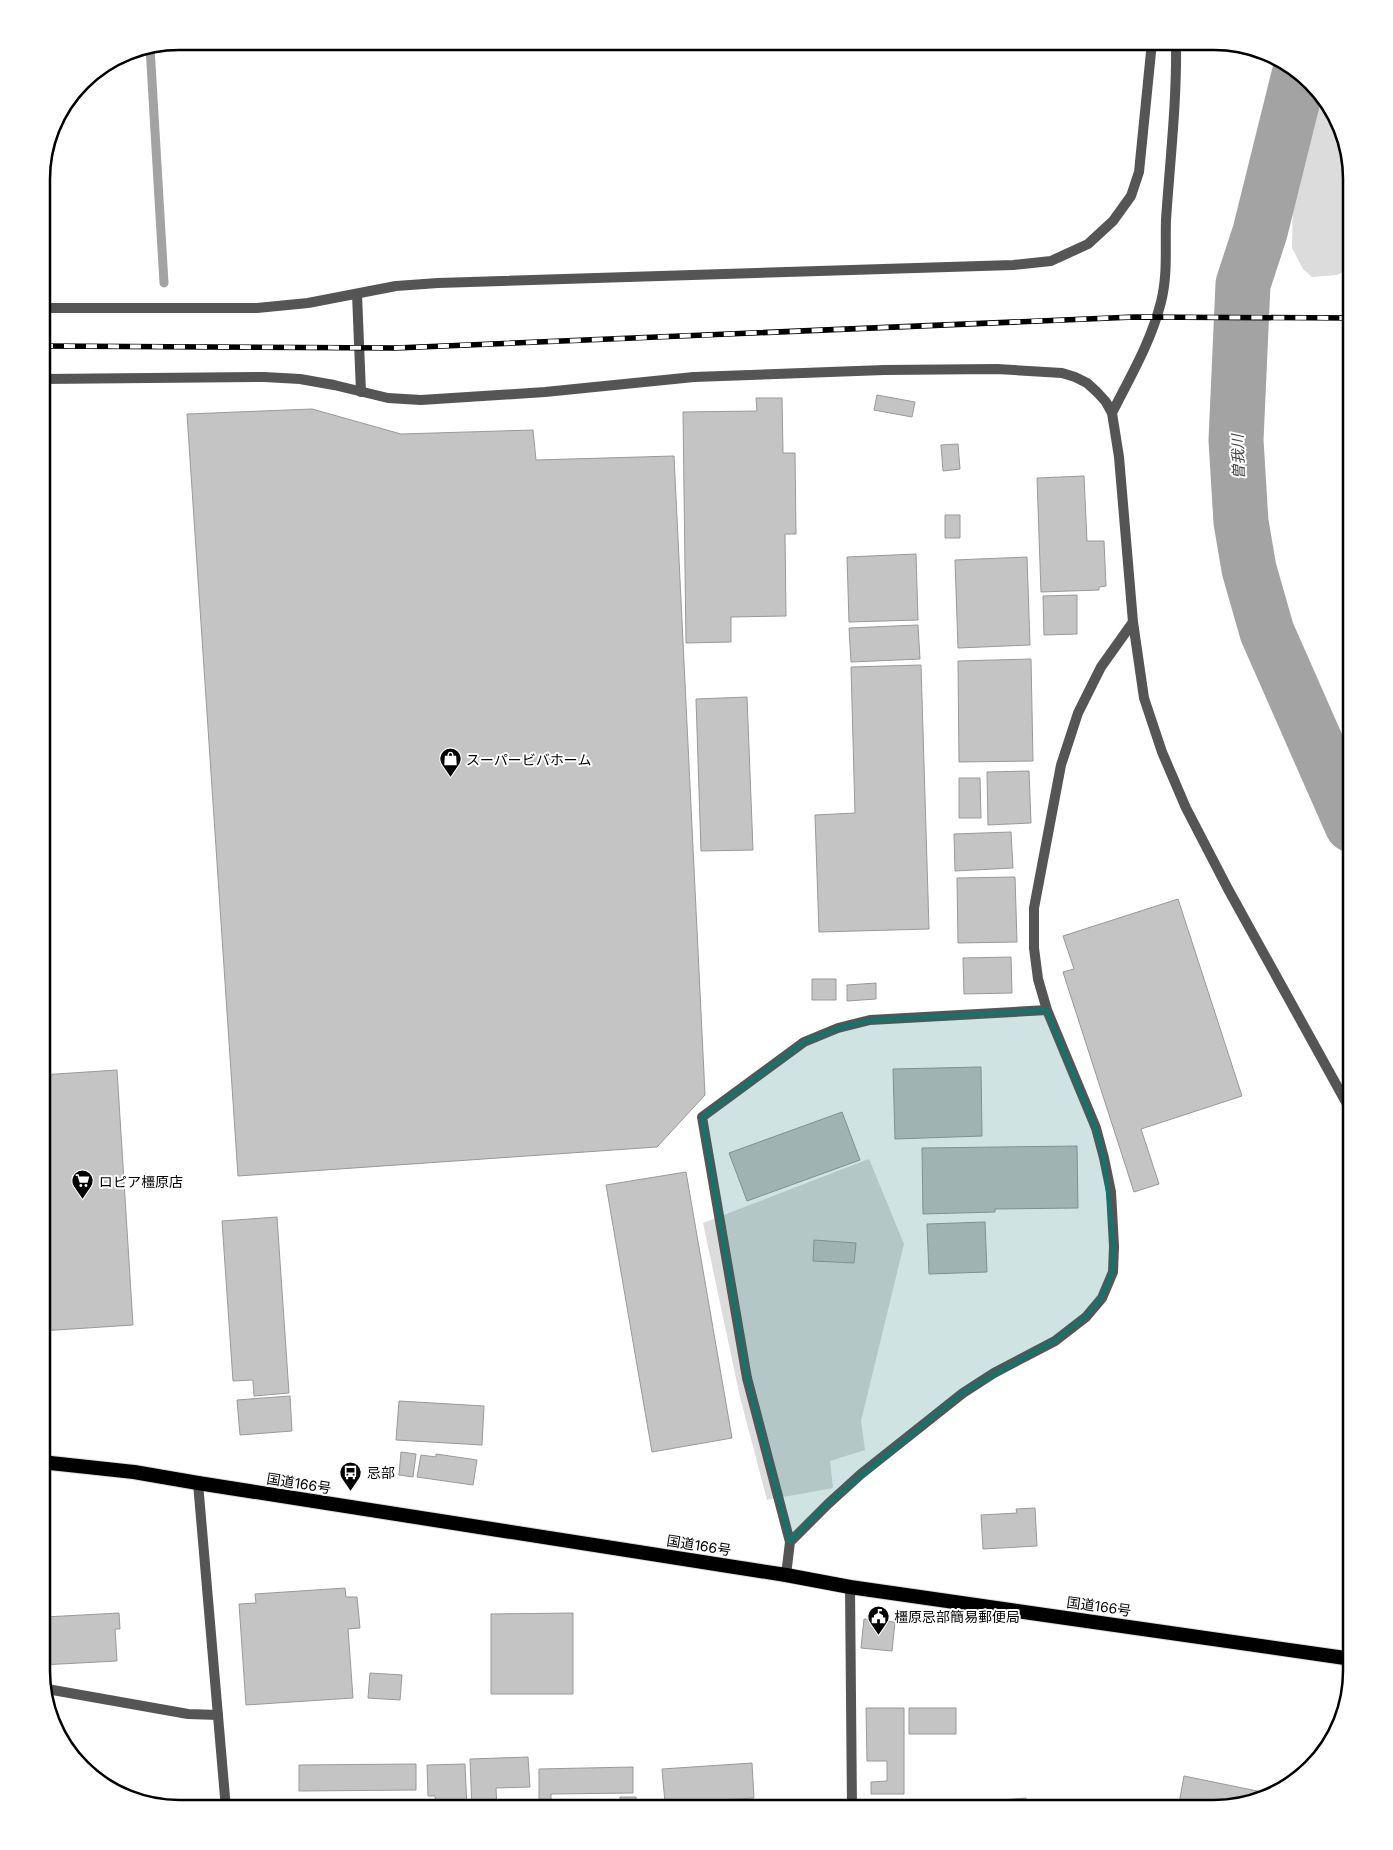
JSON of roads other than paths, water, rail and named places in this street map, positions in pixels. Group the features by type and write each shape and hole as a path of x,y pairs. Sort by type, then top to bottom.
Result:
{"highway":[{"name":"国道166号","path":"50,1463 134,1472 198,1484 786,1575 850,1587 1343,1658"}],"street":[{"path":"50,308 257,308 308,303 396,286 438,283 1003,265 1052,261 1088,244 1113,221 1132,196 1139,172 1151,50"},
{"path":"1112,413 1151,337 1161,301 1167,264 1166,222 1174,114 1176,50"},
{"path":"358,294 361,392"},
{"path":"50,379 264,377 300,379 388,398 422,400 545,392 694,377 893,370 996,369 1062,373 1087,383 1106,402 1112,413 1119,457 1133,622 1144,698 1162,752 1186,808 1228,889 1343,1097"},
{"path":"790,1542 861,1474 963,1392 994,1373 1055,1341 1086,1317 1102,1298 1113,1272 1114,1246 1111,1192 1104,1158 1096,1128 1047,1010 1038,979 1034,948 1034,908 1061,764 1078,713 1101,667 1133,622"},
{"path":"786,1575 790,1542 747,1378 702,1117 804,1042 838,1028 870,1020 1047,1010"},
{"path":"198,1484 225,1800"},
{"path":"850,1587 852,1800"},
{"path":"51,1690 188,1714 218,1715"}],"waterway":[{"path":"150,53 164,283"},
{"name":"曽我川","path":"1298,81 1260,232 1243,284 1236,440 1241,522 1249,569 1267,632 1343,805"}],"railway":[{"path":"50,346 396,348 1134,317 1343,318"}],"place":[{"name":"スーパービバホーム","path":"450,778"},
{"name":"ロピア橿原店","path":"83,1200"},
{"name":"忌部","path":"351,1491"},
{"name":"橿原忌部簡易郵便局","path":"878,1635"}]}
